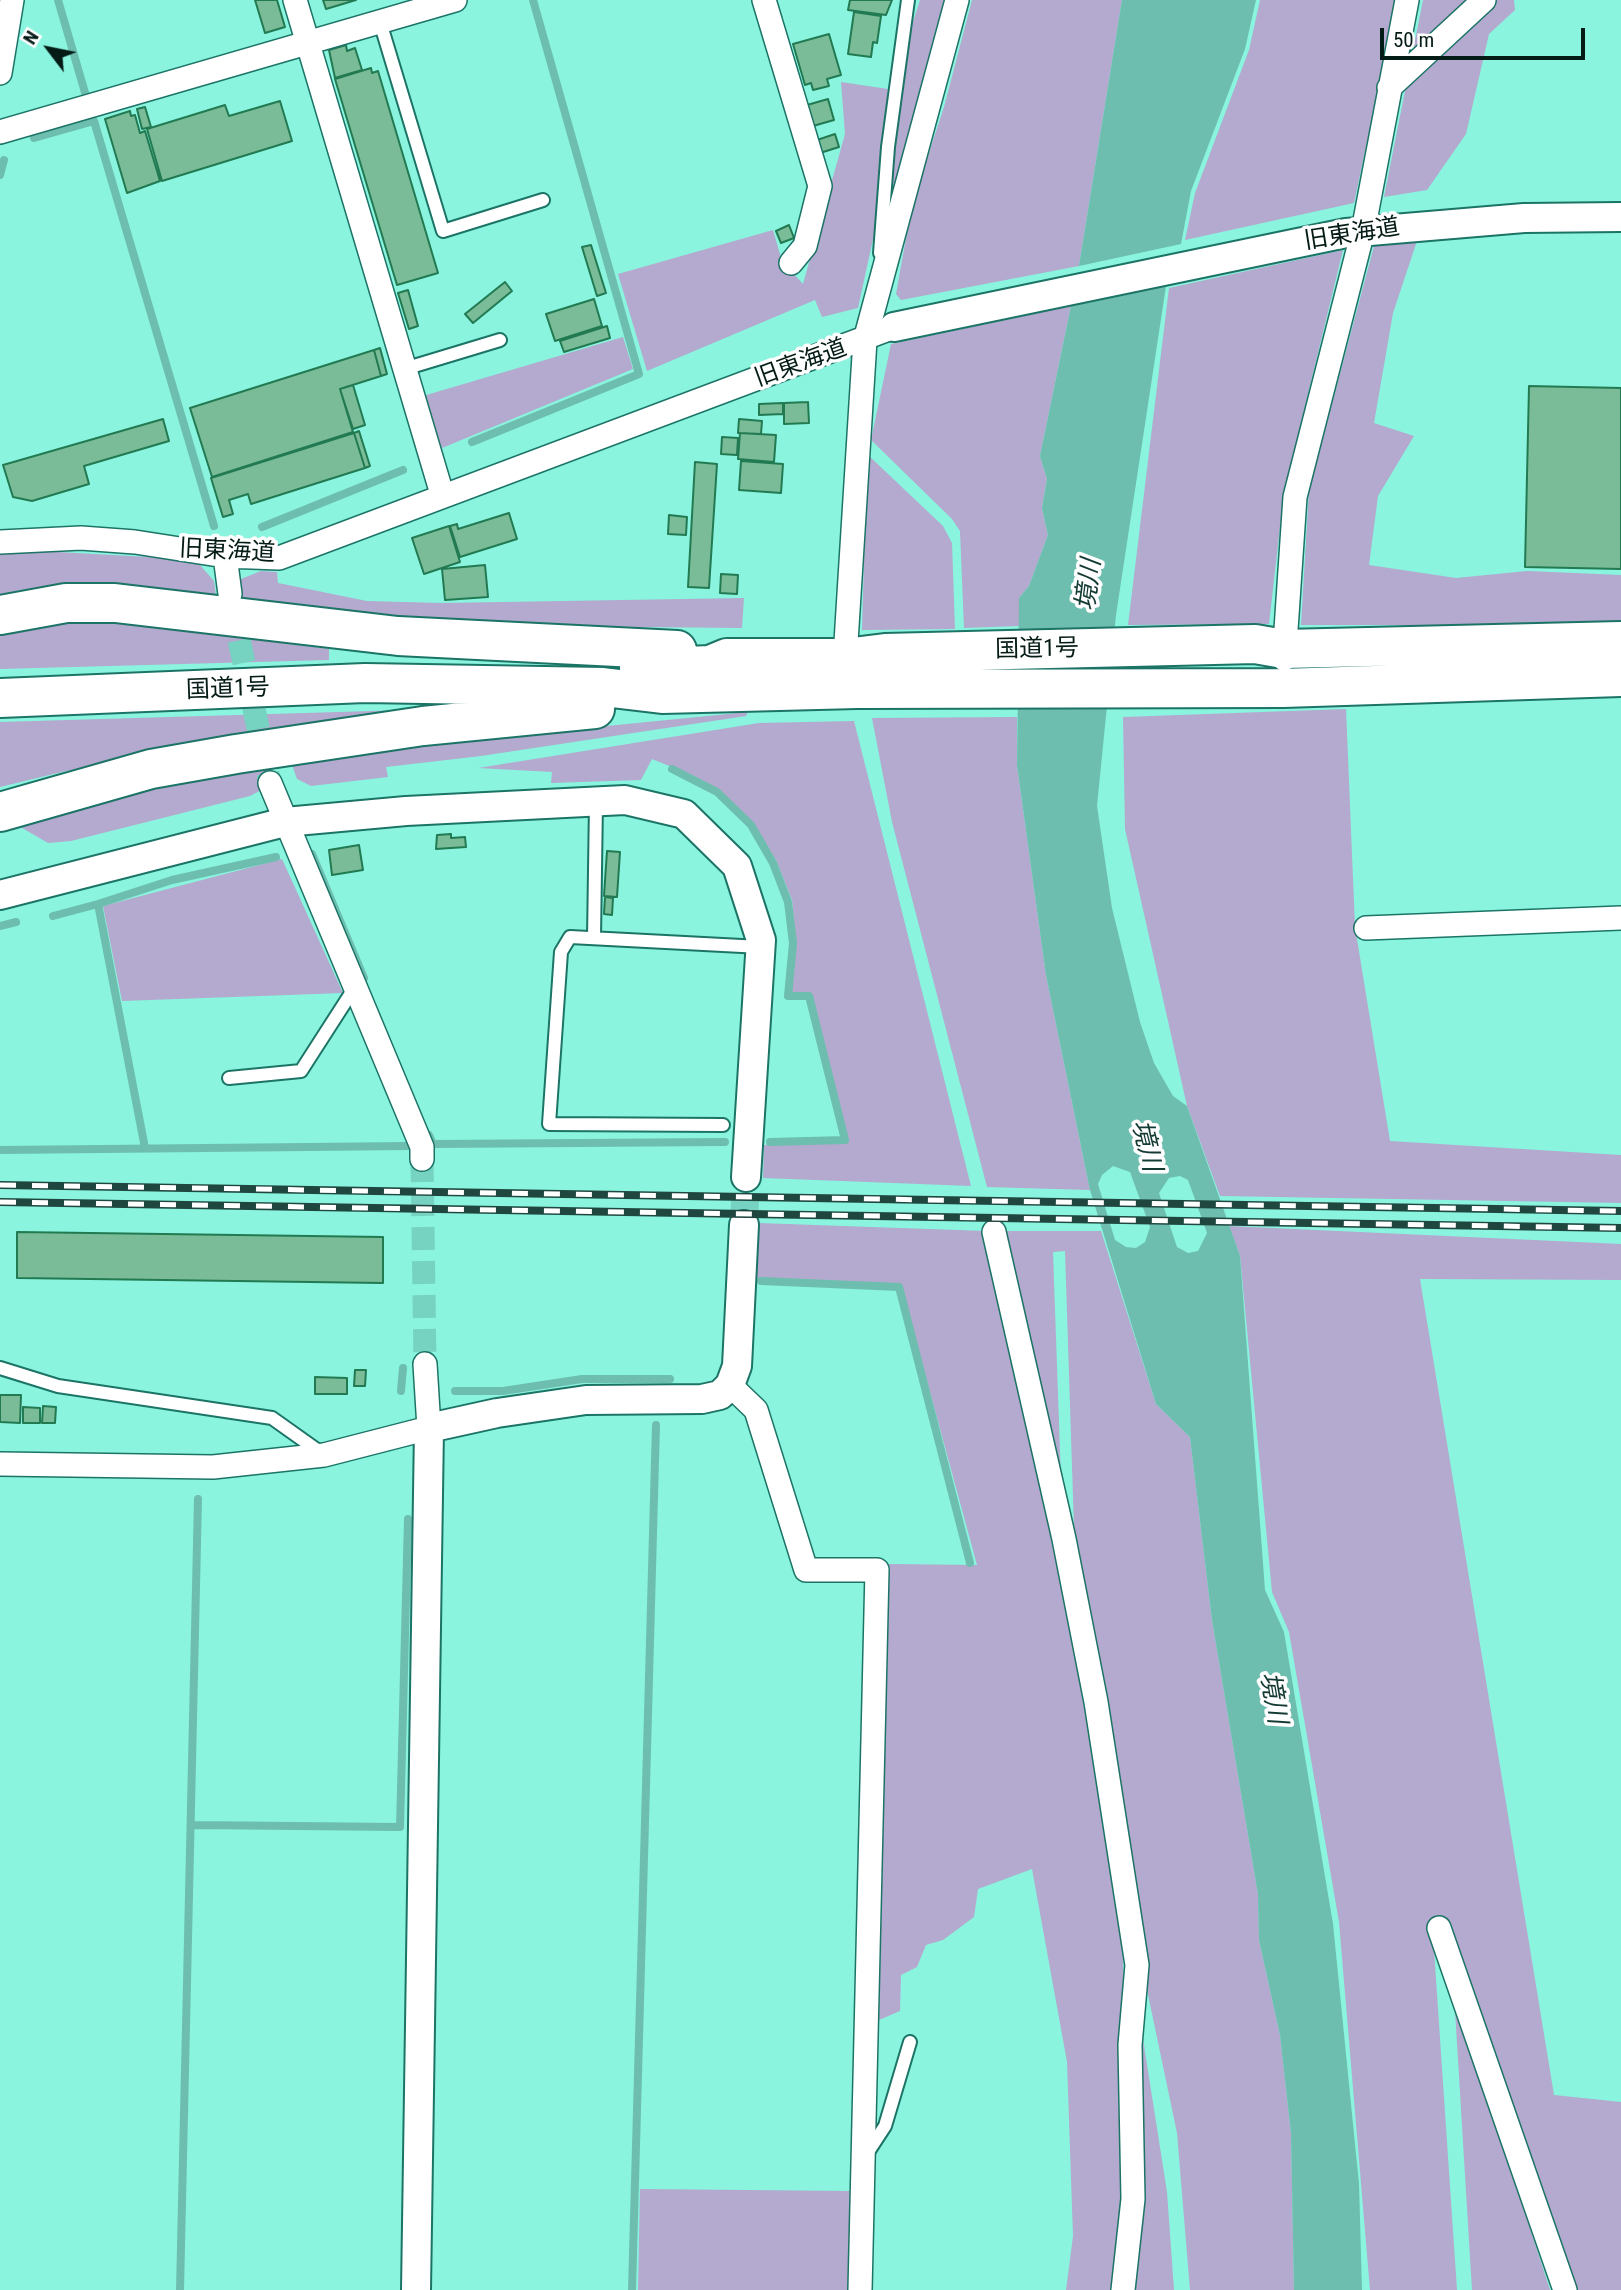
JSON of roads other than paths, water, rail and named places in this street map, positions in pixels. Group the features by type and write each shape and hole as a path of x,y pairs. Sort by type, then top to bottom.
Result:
{"highway":[{"path":"0,615 66,603 115,603 398,636 658,646 727,658"},
{"name":"国道1号","path":"0,698 365,683 456,682 551,689 603,687 662,694 884,671 1270,647 1621,641"},
{"name":"国道1号","path":"456,682 554,672 710,666 727,658 845,658 884,671 1268,687 1621,677"},
{"path":"8,809 151,769 236,754 424,726 586,711 662,694"}],"street":[{"path":"0,74 12,0"},
{"path":"295,0 442,494"},
{"path":"0,132 455,0"},
{"path":"764,0 820,186 805,246 791,263"},
{"path":"884,319 957,0"},
{"path":"1268,687 1270,647 1295,497 1407,0"},
{"path":"1389,88 1484,0"},
{"name":"旧東海道","path":"0,542 81,538 225,556 279,558 442,494 865,340 884,319 1355,232 1524,218 1621,217"},
{"path":"845,658 865,340"},
{"path":"225,556 230,594"},
{"path":"270,783 422,1147 422,1159"},
{"path":"0,895 285,822 407,811 625,800 684,814 737,866 761,940 746,1177"},
{"path":"1366,928 1621,918"},
{"path":"0,1464 213,1467 324,1455 497,1413 586,1400 702,1399 720,1395 730,1385 737,1366 744,1225"},
{"path":"994,1232 1064,1539 1093,1688 1137,1965 1130,2045 1133,2199 1123,2290"},
{"path":"416,2290 429,1428 425,1364"},
{"path":"730,1385 756,1410 806,1570 877,1570 860,2290"},
{"path":"1439,1928 1565,2290"}],"lane":[{"path":"884,319 888,147 908,0"},
{"path":"380,22 443,231 542,200"},
{"path":"404,369 499,340"},
{"path":"594,938 596,801"},
{"path":"723,1125 549,1124 561,952 569,937 761,947"},
{"path":"229,1078 301,1071 355,987"},
{"path":"0,1368 58,1386 272,1418 324,1455"},
{"path":"864,2158 885,2126 911,2042"}],"water":[{"path":"1122,0 1256,0 1245,49 1191,191 1181,244 1079,266"},
{"name":"境川","path":"1166,286 1116,615 1097,806 1112,908 1140,1022 1154,1063 1173,1096 1187,1106 1240,1256 1265,1590 1284,1632 1333,1924 1359,2184 1362,2290 1294,2290 1291,2133 1280,2035 1259,1940 1258,1894 1212,1620 1190,1437 1156,1404 1090,1190 1046,975 1017,765 1019,598 1029,586 1048,535 1042,508 1047,479 1040,456 1071,306","holes":["1113,1166 1130,1172 1150,1227 1145,1242 1136,1248 1126,1247 1115,1240 1098,1184 1102,1175","1180,1176 1188,1180 1207,1233 1198,1251 1188,1253 1177,1247 1159,1193 1169,1178"]}],"waterway":[{"path":"58,0 86,96"},
{"path":"472,442 639,374 533,0"},
{"path":"34,138 94,121 214,526"},
{"path":"0,175 4,160"},
{"path":"262,527 403,470"},
{"path":"672,769 717,792 751,825 773,863 788,902 793,943 788,996 809,996 845,1140 770,1142"},
{"path":"312,854 364,978"},
{"path":"145,1148 98,904 172,880 276,857"},
{"path":"53,916 98,904"},
{"path":"0,926 16,922"},
{"path":"429,1135 433,1144 725,1142"},
{"path":"0,1150 409,1146"},
{"path":"761,1281 899,1287 970,1563"},
{"path":"401,1391 403,1368"},
{"path":"455,1391 503,1391 582,1379 670,1379"},
{"path":"632,2290 656,1425"},
{"path":"180,2290 198,1499"},
{"path":"192,1825 400,1827 408,1519"}],"tunnel":[{"path":"232,607 270,783"},
{"path":"422,1159 425,1364"},
{"path":"744,1225 746,1177"}],"railway":[{"path":"0,1185 1621,1211"},
{"path":"0,1202 1621,1228"}]}
